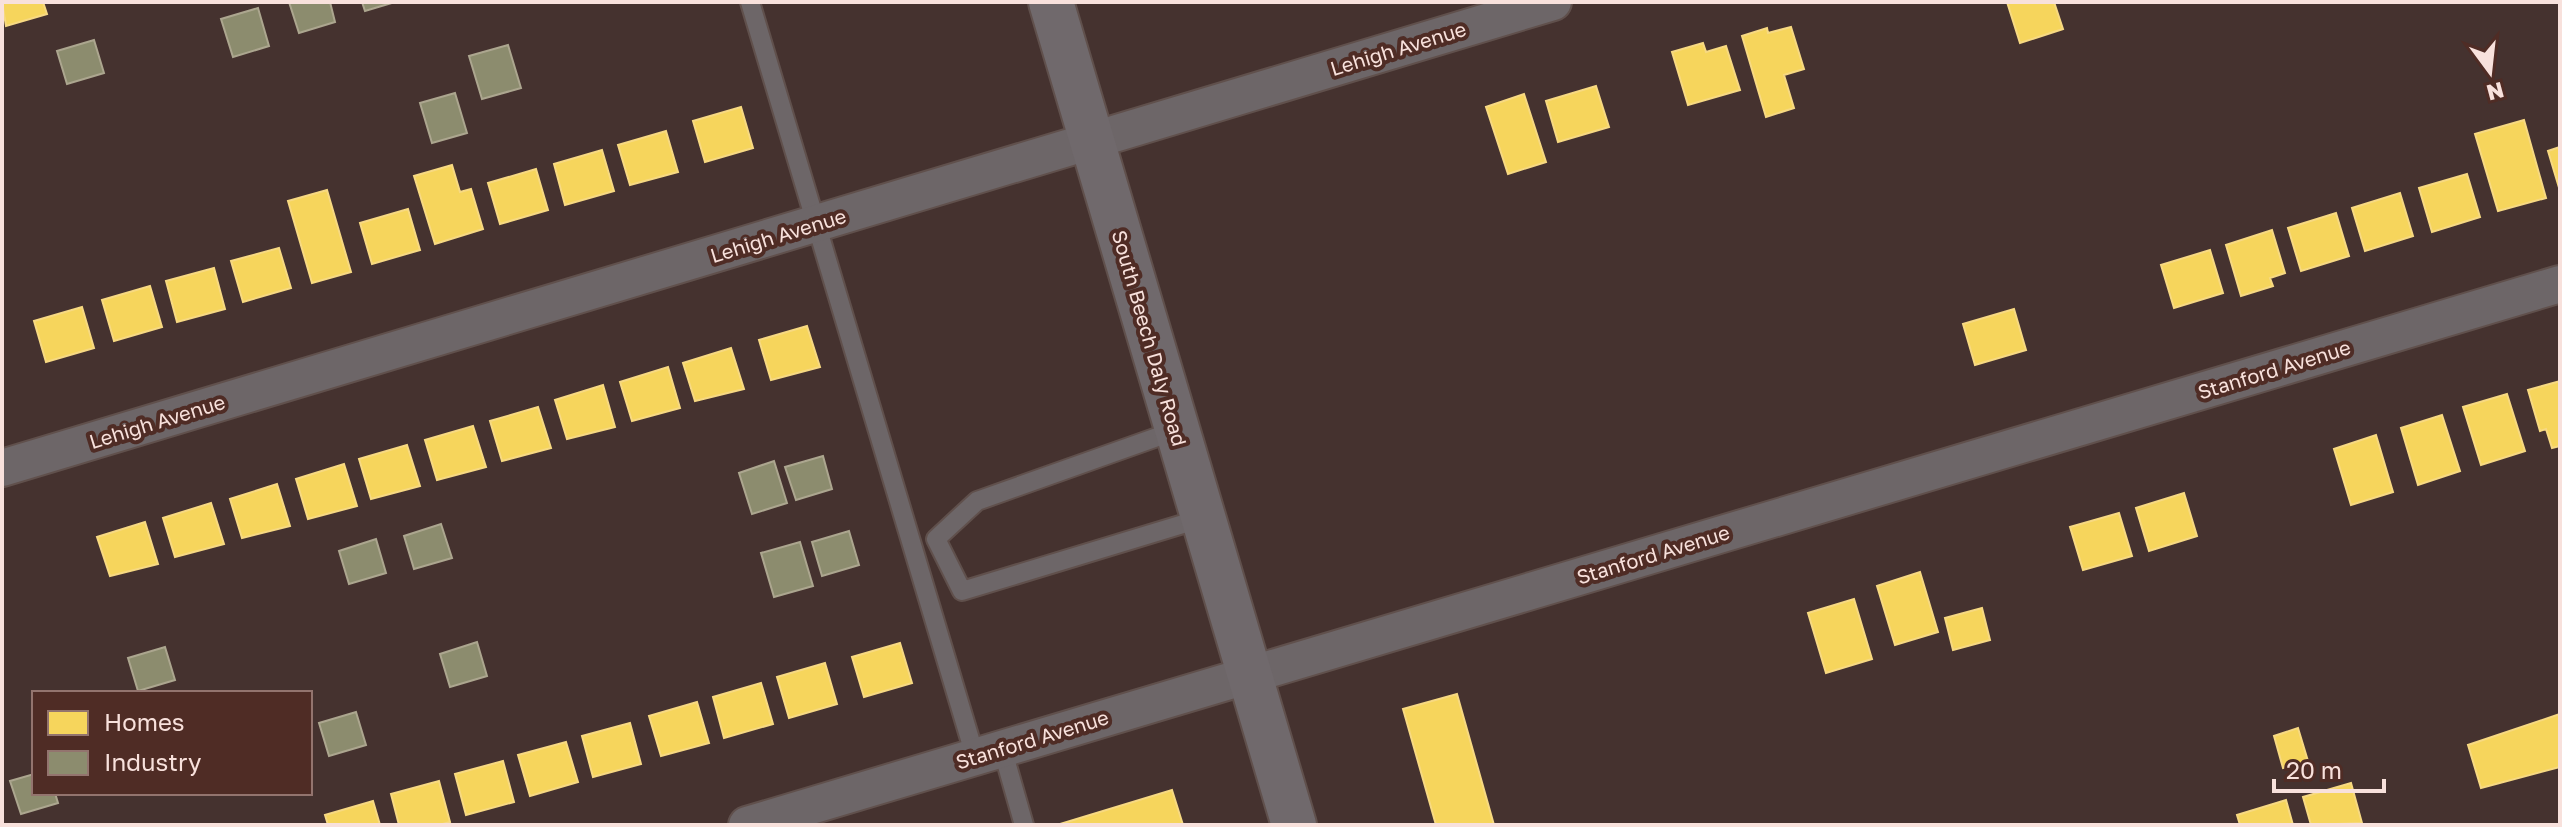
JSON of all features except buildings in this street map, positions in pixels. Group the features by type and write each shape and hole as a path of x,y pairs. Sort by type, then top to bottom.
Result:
{"main road":[{"name":"South Beech Daly Road","path":"1051,2 1294,825"}],"street":[{"name":"Lehigh Avenue","path":"2,468 1553,2"},
{"name":"Stanford Avenue","path":"747,825 2560,284"}],"lane":[{"path":"750,2 815,223 989,752 1024,825"},
{"path":"1177,430 977,501 936,539 962,591 1203,518"}]}
